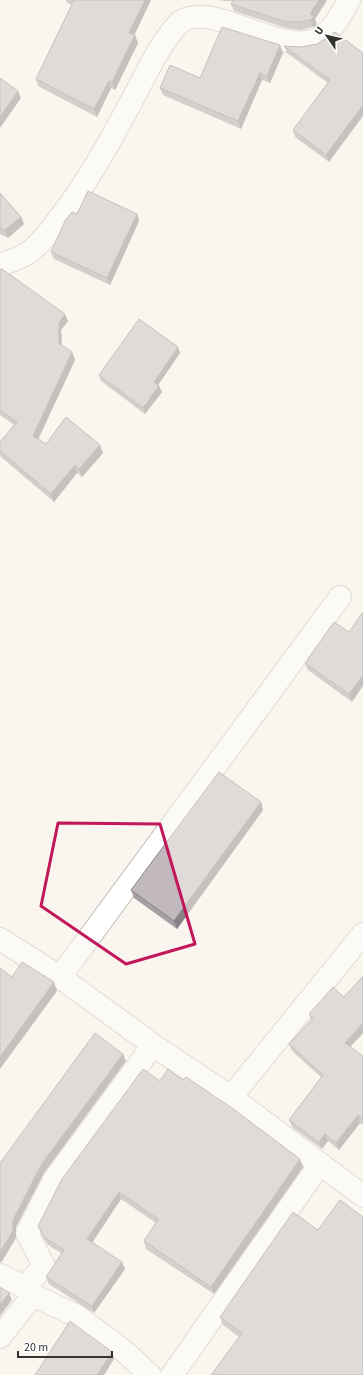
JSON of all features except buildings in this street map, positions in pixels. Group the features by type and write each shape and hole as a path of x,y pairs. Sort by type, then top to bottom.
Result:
{"street":[{"path":"0,265 32,250 46,237 75,198 112,138 151,64 180,21 204,12 217,15 282,38 300,42 317,39 331,30 350,0"},
{"path":"60,977 340,597"},
{"path":"231,1097 363,934"},
{"path":"0,939 60,977 153,1045 231,1097 363,1196"},
{"path":"0,1337 44,1264 27,1233 54,1180 153,1045"},
{"path":"172,1375 320,1164"},
{"path":"0,1275 77,1316 124,1351 147,1374"}],"highlighted area":[{"path":"58,823 160,824 195,944 126,964 41,906"}]}
